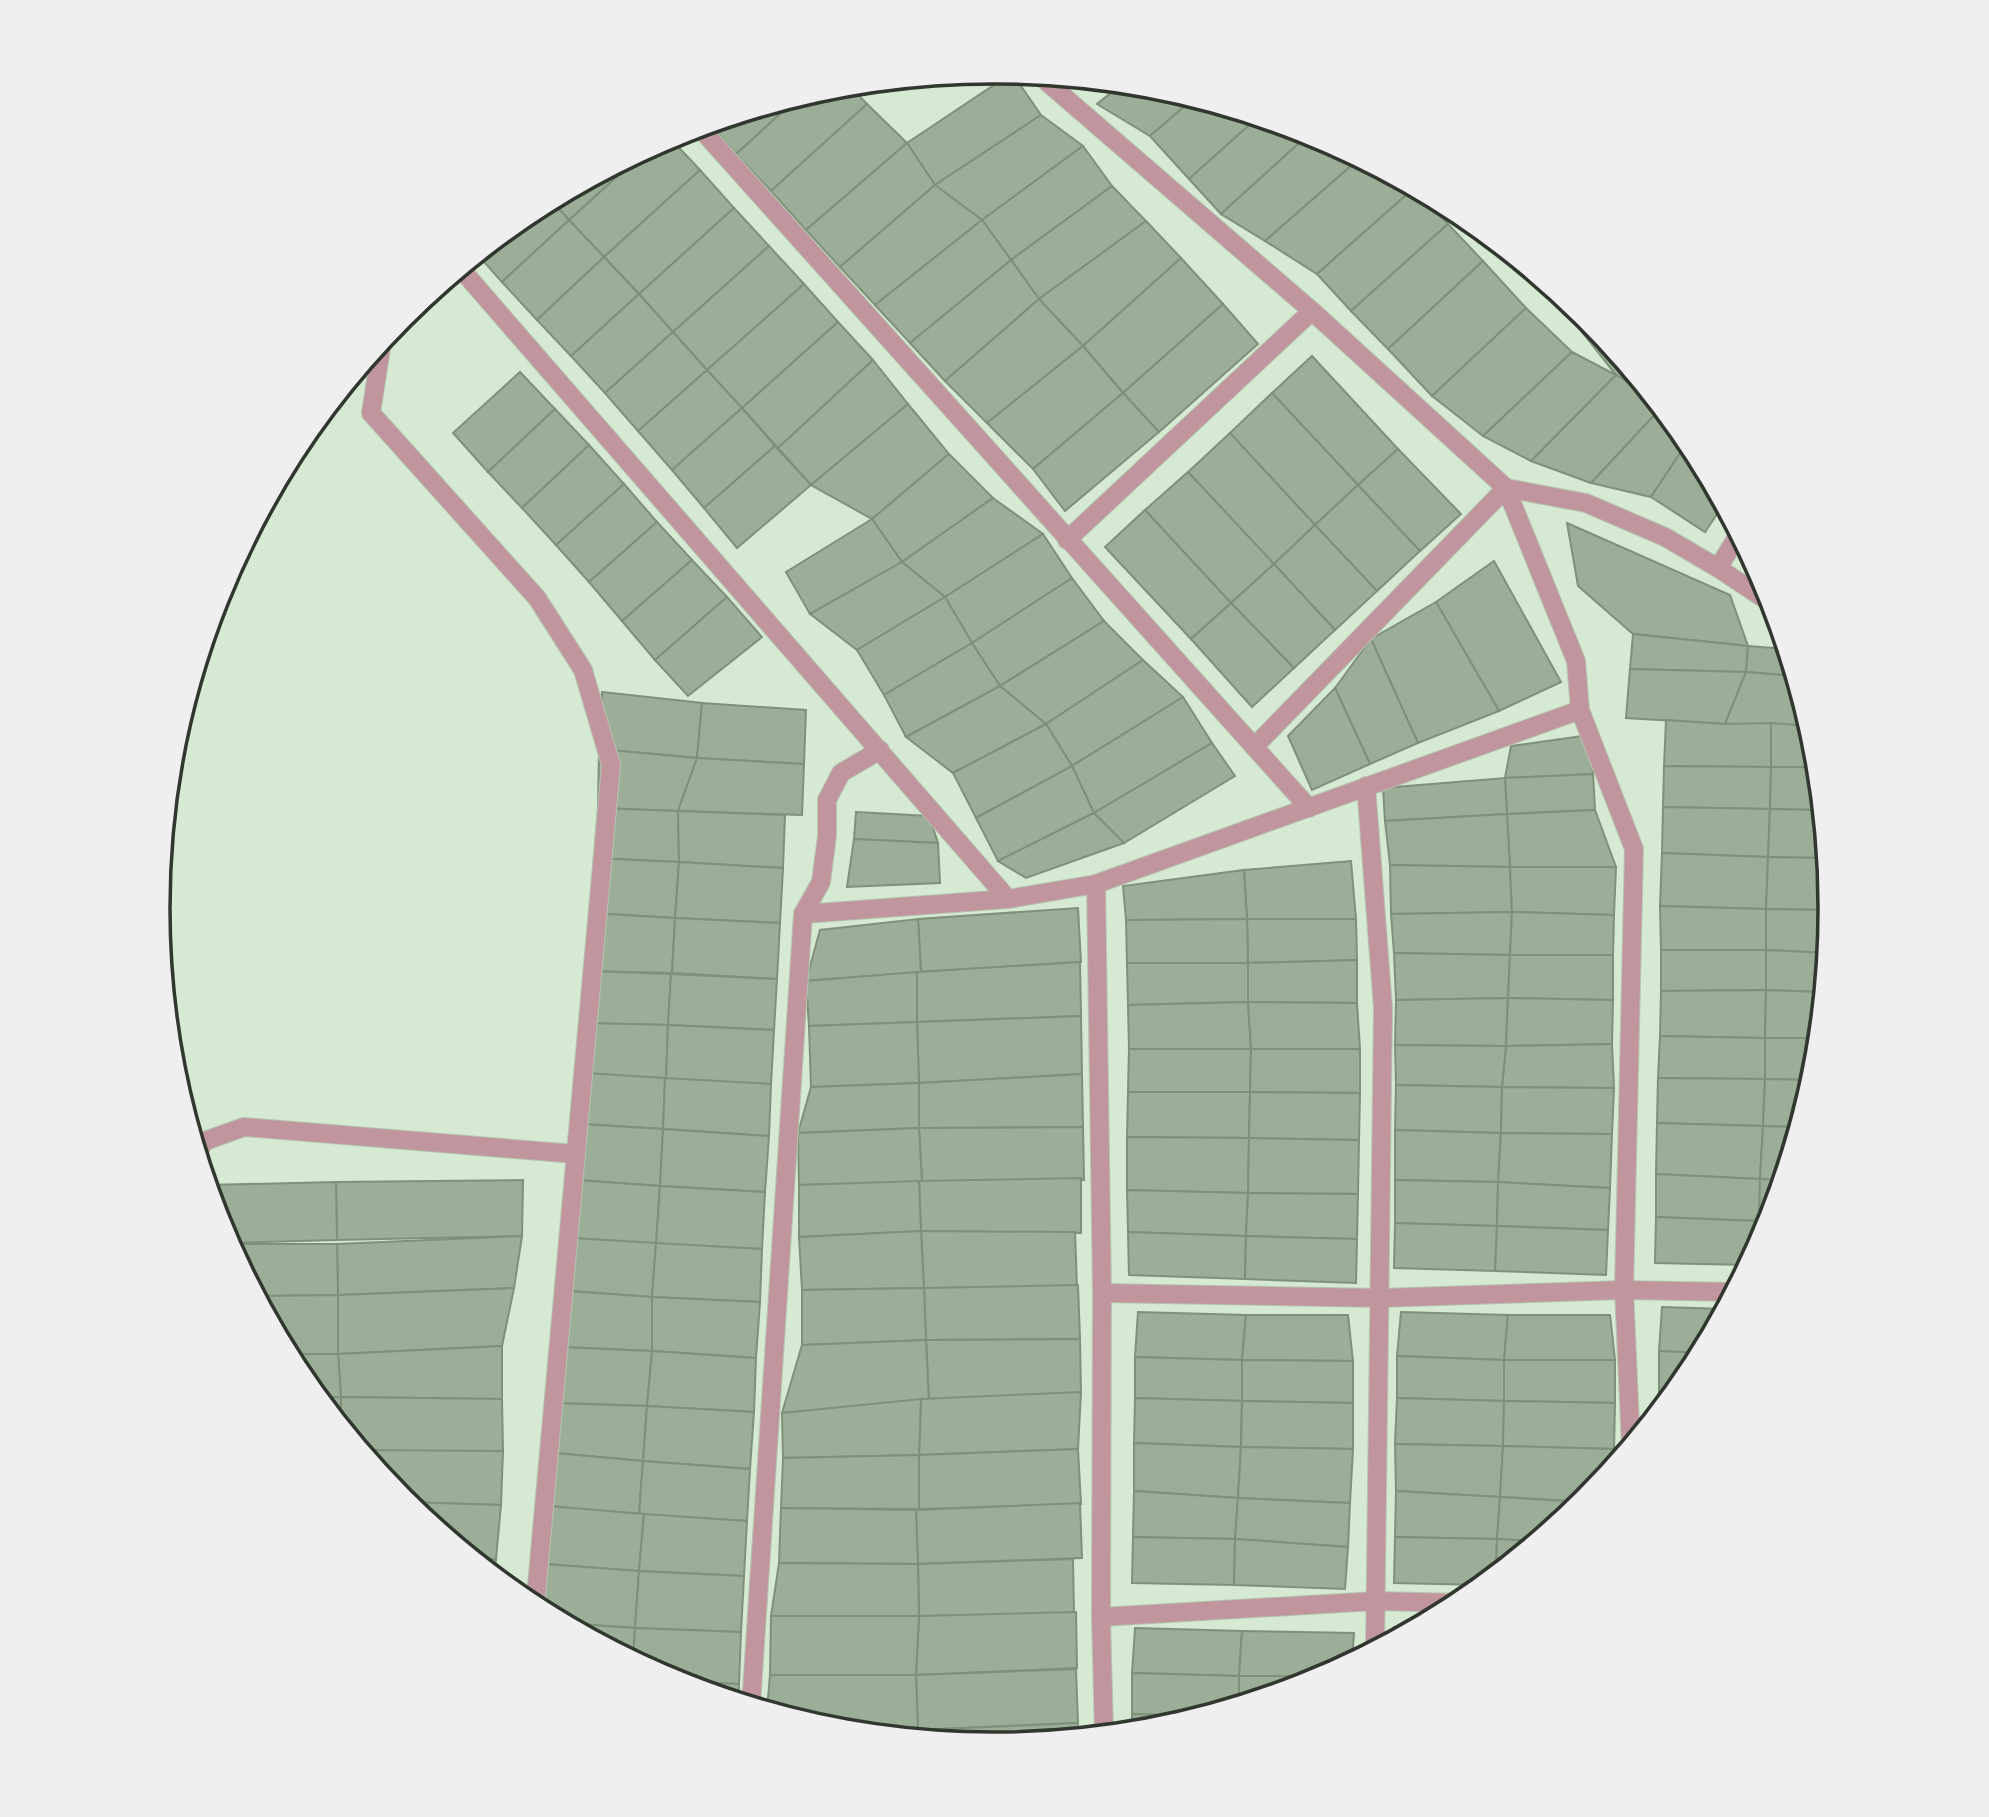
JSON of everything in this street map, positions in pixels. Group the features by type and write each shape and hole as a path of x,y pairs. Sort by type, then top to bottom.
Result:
{"street":[{"path":"1052,86 1312,311 1506,488 1576,660 1580,710 1634,849 1624,1290 1630,1432"},
{"path":"707,136 1309,808"},
{"path":"466,276 1007,899"},
{"path":"1068,540 1312,311"},
{"path":"379,360 371,413 537,598 583,670 611,765 536,1594"},
{"path":"1506,488 1586,503 1665,537 1756,593"},
{"path":"1254,747 1506,488"},
{"path":"1718,568 1733,543"},
{"path":"803,914 1007,899 1096,884 1580,710"},
{"path":"752,1696 803,914 821,882 827,836 827,800 841,773 880,750"},
{"path":"1366,786 1383,1008 1375,1640"},
{"path":"1096,884 1102,1293 1101,1616 1104,1726"},
{"path":"204,1142 244,1127 576,1154"},
{"path":"1102,1293 1380,1298 1624,1290 1724,1292"},
{"path":"1101,1616 1376,1601 1439,1603"}],"building":[{"path":"995,84 1020,85 1041,115 935,185 907,143"},
{"path":"1111,93 1184,107 1150,136 1097,104"},
{"path":"859,96 867,104 771,191 736,154 782,112"},
{"path":"867,104 907,143 806,230 771,191"},
{"path":"1184,107 1249,125 1189,179 1150,136"},
{"path":"782,112 736,154 717,133"},
{"path":"1041,115 1083,146 982,220 935,185"},
{"path":"1249,125 1299,143 1221,214 1189,179"},
{"path":"907,143 935,185 840,267 806,230"},
{"path":"1299,143 1351,166 1265,241 1221,214"},
{"path":"1083,146 1112,186 1011,260 982,220"},
{"path":"679,147 700,170 604,257 569,220 619,175"},
{"path":"1351,166 1407,194 1317,274 1265,241"},
{"path":"700,170 734,208 639,294 604,257"},
{"path":"619,175 569,220 559,209"},
{"path":"935,185 982,220 875,305 840,267"},
{"path":"1112,186 1146,221 1039,299 1011,260"},
{"path":"1407,194 1438,214 1448,224 1351,311 1317,274"},
{"path":"734,208 769,246 673,332 639,294"},
{"path":"559,209 569,220 502,282 484,262"},
{"path":"569,220 604,257 537,320 502,282"},
{"path":"982,220 1011,260 910,343 875,305"},
{"path":"1146,221 1181,258 1083,346 1039,299"},
{"path":"1448,224 1483,261 1388,349 1351,311"},
{"path":"769,246 804,284 707,370 673,332"},
{"path":"604,257 639,294 571,356 537,320"},
{"path":"1181,258 1223,304 1123,393 1083,346"},
{"path":"1011,260 1039,299 945,381 910,343"},
{"path":"1483,261 1526,308 1432,396 1388,349"},
{"path":"804,284 838,322 742,408 707,370"},
{"path":"639,294 673,332 605,393 571,356"},
{"path":"1039,299 1083,346 987,423 945,381"},
{"path":"1223,304 1258,344 1159,432 1123,393"},
{"path":"1526,308 1572,352 1483,436 1432,396"},
{"path":"838,322 873,360 778,448 742,408"},
{"path":"673,332 707,370 638,431 605,393"},
{"path":"1584,332 1629,383 1616,375"},
{"path":"1083,346 1123,393 1033,469 987,423"},
{"path":"1572,352 1616,375 1531,461 1483,436"},
{"path":"1312,356 1398,449 1358,485 1272,393"},
{"path":"873,360 908,404 811,485 778,448"},
{"path":"707,370 742,408 672,470 638,431"},
{"path":"520,372 555,409 488,472 453,433"},
{"path":"1616,375 1629,383 1655,415 1591,483 1531,461"},
{"path":"1123,393 1159,432 1065,511 1033,469"},
{"path":"1272,393 1358,485 1315,525 1230,433"},
{"path":"908,404 949,454 872,519 811,485"},
{"path":"742,408 775,446 704,508 672,470"},
{"path":"555,409 589,445 522,508 488,472"},
{"path":"1655,415 1681,452 1651,497 1591,483"},
{"path":"1230,433 1315,525 1274,564 1188,472"},
{"path":"589,445 624,484 556,545 522,508"},
{"path":"775,446 811,485 737,548 704,508"},
{"path":"1398,449 1461,514 1420,551 1358,485"},
{"path":"1681,452 1718,513 1705,532 1651,497"},
{"path":"949,454 993,498 902,562 872,519"},
{"path":"1188,472 1274,564 1231,603 1145,510"},
{"path":"624,484 657,522 589,582 556,545"},
{"path":"1358,485 1420,551 1377,591 1315,525"},
{"path":"993,498 1043,534 945,597 902,562"},
{"path":"1145,510 1231,603 1191,639 1105,547"},
{"path":"872,519 902,562 810,614 786,572"},
{"path":"657,522 692,560 622,621 589,582"},
{"path":"1567,523 1730,595 1748,646 1633,634 1578,586"},
{"path":"1315,525 1377,591 1335,630 1274,564"},
{"path":"1043,534 1072,578 972,643 945,597"},
{"path":"692,560 727,597 655,660 622,621"},
{"path":"1494,561 1561,682 1499,711 1436,602"},
{"path":"902,562 945,597 857,650 810,614"},
{"path":"1274,564 1335,630 1294,668 1231,603"},
{"path":"1072,578 1104,621 1000,686 972,643"},
{"path":"727,597 762,637 688,696 655,660"},
{"path":"945,597 972,643 884,695 857,650"},
{"path":"1436,602 1499,711 1418,743 1371,639"},
{"path":"1231,603 1294,668 1252,707 1191,639"},
{"path":"1104,621 1143,660 1046,724 1000,686"},
{"path":"1633,634 1748,646 1746,672 1630,669"},
{"path":"1371,639 1418,743 1370,764 1335,688"},
{"path":"972,643 1000,686 906,737 884,695"},
{"path":"1748,646 1777,648 1785,675 1746,672"},
{"path":"1143,660 1183,697 1072,766 1046,724"},
{"path":"1630,669 1746,672 1725,724 1626,718"},
{"path":"1746,672 1785,675 1798,727 1725,724"},
{"path":"1000,686 1046,724 953,773 906,737"},
{"path":"1335,688 1370,764 1312,790 1288,736"},
{"path":"602,692 702,703 697,758 599,749"},
{"path":"1183,697 1212,743 1094,813 1072,766"},
{"path":"702,703 806,710 804,764 697,758"},
{"path":"1666,720 1725,724 1771,723 1771,767 1664,766"},
{"path":"1771,723 1798,725 1806,767 1771,767"},
{"path":"1046,724 1072,766 976,818 953,773"},
{"path":"1590,735 1593,774 1505,778 1511,746"},
{"path":"1212,743 1235,776 1124,843 1094,813"},
{"path":"599,749 697,758 678,811 598,808"},
{"path":"697,758 804,764 802,815 678,811"},
{"path":"1072,766 1094,813 998,861 976,818"},
{"path":"1664,766 1771,767 1770,809 1663,807"},
{"path":"1771,767 1806,767 1813,810 1770,809"},
{"path":"1593,774 1595,810 1507,814 1505,778"},
{"path":"1505,778 1507,814 1385,821 1383,788"},
{"path":"1663,807 1770,809 1768,857 1662,853"},
{"path":"598,808 678,811 679,862 594,858"},
{"path":"1770,809 1813,810 1817,858 1768,857"},
{"path":"1595,810 1616,867 1510,867 1507,814"},
{"path":"678,811 785,815 783,868 679,862"},
{"path":"856,812 929,816 938,843 854,839"},
{"path":"1094,813 1124,843 1026,878 998,861"},
{"path":"1507,814 1510,867 1390,865 1385,821"},
{"path":"854,839 938,843 940,883 847,887"},
{"path":"1662,853 1768,857 1766,909 1660,906"},
{"path":"1768,857 1817,858 1819,910 1766,909"},
{"path":"594,858 679,862 675,918 590,913"},
{"path":"1351,861 1356,919 1247,919 1244,870"},
{"path":"679,862 783,868 780,923 675,918"},
{"path":"1390,865 1510,867 1512,912 1391,914"},
{"path":"1510,867 1616,867 1614,915 1512,912"},
{"path":"1244,870 1247,919 1126,920 1123,886"},
{"path":"1660,906 1766,909 1766,950 1661,950"},
{"path":"1078,908 1081,962 921,972 918,919"},
{"path":"1766,909 1819,910 1817,953 1766,950"},
{"path":"1512,912 1510,955 1394,953 1391,914"},
{"path":"1512,912 1614,915 1613,955 1510,955"},
{"path":"590,913 675,918 672,973 589,971"},
{"path":"675,918 780,923 777,979 672,973"},
{"path":"918,919 921,972 806,981 820,930"},
{"path":"1247,919 1356,919 1357,960 1248,963"},
{"path":"1247,919 1248,963 1127,963 1126,920"},
{"path":"1661,950 1766,950 1766,990 1661,991"},
{"path":"1766,950 1817,953 1814,992 1766,990"},
{"path":"1394,953 1510,955 1508,998 1396,1000"},
{"path":"1510,955 1613,955 1613,1000 1508,998"},
{"path":"1357,960 1357,1003 1248,1002 1248,963"},
{"path":"1080,962 1081,1016 917,1022 917,972"},
{"path":"1127,963 1248,963 1248,1002 1128,1005"},
{"path":"589,971 671,974 668,1025 587,1023"},
{"path":"917,972 917,1022 809,1026 806,981"},
{"path":"671,974 777,979 774,1030 668,1025"},
{"path":"1766,990 1765,1038 1660,1036 1661,991"},
{"path":"1766,990 1814,992 1808,1038 1765,1038"},
{"path":"1508,998 1506,1046 1395,1045 1396,1000"},
{"path":"1508,998 1613,1000 1612,1044 1506,1046"},
{"path":"1248,1002 1251,1049 1129,1049 1128,1005"},
{"path":"1248,1002 1357,1003 1360,1049 1251,1049"},
{"path":"1081,1016 1082,1074 919,1083 917,1022"},
{"path":"917,1022 919,1083 811,1087 809,1026"},
{"path":"587,1023 668,1025 666,1079 585,1073"},
{"path":"668,1025 774,1030 771,1084 666,1079"},
{"path":"1660,1036 1765,1038 1765,1079 1658,1078"},
{"path":"1765,1038 1808,1038 1801,1080 1765,1079"},
{"path":"1612,1044 1614,1088 1502,1087 1506,1046"},
{"path":"1395,1045 1506,1046 1502,1087 1396,1085"},
{"path":"1129,1049 1251,1049 1250,1092 1128,1092"},
{"path":"1251,1049 1360,1049 1360,1093 1250,1092"},
{"path":"585,1073 665,1078 663,1129 581,1124"},
{"path":"1082,1074 1083,1127 919,1128 919,1083"},
{"path":"665,1078 771,1084 769,1136 663,1129"},
{"path":"1658,1078 1765,1079 1763,1126 1657,1123"},
{"path":"1765,1079 1801,1080 1790,1127 1763,1126"},
{"path":"919,1083 919,1128 798,1133 811,1087"},
{"path":"1396,1085 1502,1087 1501,1133 1395,1130"},
{"path":"1502,1087 1614,1088 1612,1134 1501,1133"},
{"path":"1128,1092 1250,1092 1249,1138 1127,1137"},
{"path":"1250,1092 1360,1093 1359,1140 1249,1138"},
{"path":"1657,1123 1763,1126 1760,1179 1656,1174"},
{"path":"581,1124 663,1129 660,1186 577,1180"},
{"path":"1763,1126 1790,1127 1773,1180 1760,1179"},
{"path":"1083,1127 1084,1180 922,1182 919,1128"},
{"path":"919,1128 922,1182 799,1185 798,1133"},
{"path":"663,1129 769,1136 765,1192 660,1186"},
{"path":"1395,1130 1501,1133 1498,1182 1395,1180"},
{"path":"1501,1133 1612,1134 1610,1188 1498,1182"},
{"path":"1127,1137 1249,1138 1248,1193 1127,1190"},
{"path":"1249,1138 1359,1140 1358,1194 1248,1193"},
{"path":"1656,1174 1760,1179 1757,1221 1656,1217"},
{"path":"1081,1178 1081,1233 921,1231 919,1181"},
{"path":"1760,1179 1773,1180 1759,1216"},
{"path":"523,1180 522,1236 337,1240 336,1182"},
{"path":"577,1180 660,1186 656,1244 573,1238"},
{"path":"1395,1180 1498,1182 1497,1226 1395,1223"},
{"path":"919,1181 921,1231 799,1237 799,1185"},
{"path":"336,1182 337,1240 241,1243 218,1185"},
{"path":"1498,1182 1610,1188 1608,1230 1497,1226"},
{"path":"660,1186 765,1192 762,1249 656,1244"},
{"path":"1127,1190 1248,1193 1246,1236 1128,1232"},
{"path":"1248,1193 1358,1194 1357,1239 1246,1236"},
{"path":"1656,1217 1757,1221 1738,1265 1655,1263"},
{"path":"1395,1223 1497,1226 1495,1271 1394,1268"},
{"path":"1497,1226 1608,1230 1606,1275 1495,1271"},
{"path":"921,1231 1075,1232 1077,1287 924,1288"},
{"path":"921,1231 924,1288 802,1290 799,1237"},
{"path":"1128,1232 1246,1236 1245,1279 1129,1275"},
{"path":"522,1236 514,1288 338,1295 337,1244"},
{"path":"1246,1236 1357,1239 1356,1283 1245,1279"},
{"path":"573,1238 656,1243 652,1297 569,1291"},
{"path":"656,1243 762,1249 760,1302 652,1297"},
{"path":"242,1244 337,1244 338,1295 267,1296"},
{"path":"1078,1285 1080,1339 926,1340 924,1288"},
{"path":"514,1288 502,1346 338,1354 338,1295"},
{"path":"924,1288 926,1340 802,1345 802,1290"},
{"path":"569,1291 652,1297 652,1351 560,1347"},
{"path":"338,1295 338,1354 301,1354 267,1296"},
{"path":"652,1297 760,1302 756,1358 652,1351"},
{"path":"1662,1307 1715,1309 1689,1352 1659,1351"},
{"path":"1138,1312 1246,1315 1242,1360 1135,1357"},
{"path":"1401,1312 1508,1315 1504,1360 1397,1356"},
{"path":"1246,1315 1348,1315 1353,1361 1242,1360"},
{"path":"1508,1315 1610,1315 1615,1360 1504,1360"},
{"path":"1080,1339 1081,1393 929,1403 926,1340"},
{"path":"926,1340 929,1403 782,1413 802,1345"},
{"path":"502,1346 502,1399 341,1397 338,1354"},
{"path":"560,1347 652,1351 647,1406 553,1403"},
{"path":"652,1351 756,1358 754,1412 647,1406"},
{"path":"1659,1351 1689,1352 1661,1393 1659,1393"},
{"path":"301,1354 338,1354 341,1397 331,1397"},
{"path":"1397,1356 1504,1360 1504,1401 1397,1398"},
{"path":"1135,1357 1242,1360 1242,1401 1135,1398"},
{"path":"1242,1360 1353,1361 1353,1403 1242,1401"},
{"path":"1504,1360 1615,1360 1615,1403 1504,1401"},
{"path":"1081,1392 1078,1449 919,1455 921,1399"},
{"path":"331,1397 341,1397 341,1411"},
{"path":"341,1397 502,1399 503,1451 376,1453 341,1411"},
{"path":"1135,1398 1242,1401 1241,1447 1134,1443"},
{"path":"1397,1398 1504,1401 1503,1446 1395,1444"},
{"path":"921,1399 919,1455 783,1458 782,1413"},
{"path":"1242,1401 1353,1403 1353,1449 1241,1447"},
{"path":"1504,1401 1615,1403 1614,1449 1503,1446"},
{"path":"553,1403 647,1406 643,1461 555,1453"},
{"path":"647,1406 754,1412 750,1469 643,1461"},
{"path":"1134,1443 1241,1447 1238,1498 1134,1491"},
{"path":"1395,1444 1503,1446 1500,1497 1396,1491"},
{"path":"1503,1446 1614,1449 1568,1501 1500,1497"},
{"path":"1241,1447 1353,1449 1350,1503 1238,1498"},
{"path":"1078,1449 1081,1504 919,1509 919,1455"},
{"path":"373,1450 503,1451 501,1505 423,1503"},
{"path":"555,1453 643,1461 639,1515 549,1506"},
{"path":"919,1455 919,1509 781,1508 783,1458"},
{"path":"643,1461 750,1469 747,1521 639,1515"},
{"path":"1134,1491 1238,1498 1235,1539 1133,1537"},
{"path":"1396,1491 1500,1497 1497,1539 1395,1537"},
{"path":"1500,1497 1568,1501 1523,1540 1497,1539"},
{"path":"1238,1498 1350,1503 1348,1547 1235,1539"},
{"path":"423,1503 501,1505 496,1559 488,1559"},
{"path":"1080,1503 1082,1558 918,1564 916,1510"},
{"path":"549,1506 644,1514 639,1571 544,1564"},
{"path":"781,1508 916,1510 918,1564 779,1563"},
{"path":"644,1514 747,1521 744,1576 639,1571"},
{"path":"1133,1537 1235,1539 1234,1585 1132,1583"},
{"path":"1395,1537 1497,1539 1496,1563 1466,1585 1394,1583"},
{"path":"1235,1539 1348,1547 1345,1589 1234,1585"},
{"path":"1497,1539 1523,1540 1496,1563"},
{"path":"1073,1559 1074,1614 919,1616 918,1564"},
{"path":"779,1563 918,1564 919,1616 771,1616"},
{"path":"544,1564 639,1571 635,1628 585,1624 543,1598"},
{"path":"639,1571 744,1576 741,1632 635,1628"},
{"path":"1076,1612 1077,1668 916,1675 919,1616"},
{"path":"771,1616 919,1616 916,1675 770,1675"},
{"path":"585,1624 635,1628 634,1650"},
{"path":"635,1628 741,1632 739,1684 713,1683 634,1650"},
{"path":"1135,1628 1242,1631 1239,1676 1132,1673"},
{"path":"1242,1631 1354,1633 1353,1651 1294,1676 1239,1676"},
{"path":"1076,1669 1078,1723 918,1729 916,1675"},
{"path":"1132,1673 1239,1676 1239,1695 1164,1715 1132,1714"},
{"path":"770,1675 916,1675 918,1729 834,1717 768,1701"},
{"path":"1239,1676 1294,1676 1260,1689 1239,1695"},
{"path":"713,1683 739,1684 739,1692"},
{"path":"1132,1714 1164,1715 1155,1717 1132,1721"},
{"path":"1078,1723 1078,1728 1048,1731 995,1733 926,1730"}]}
